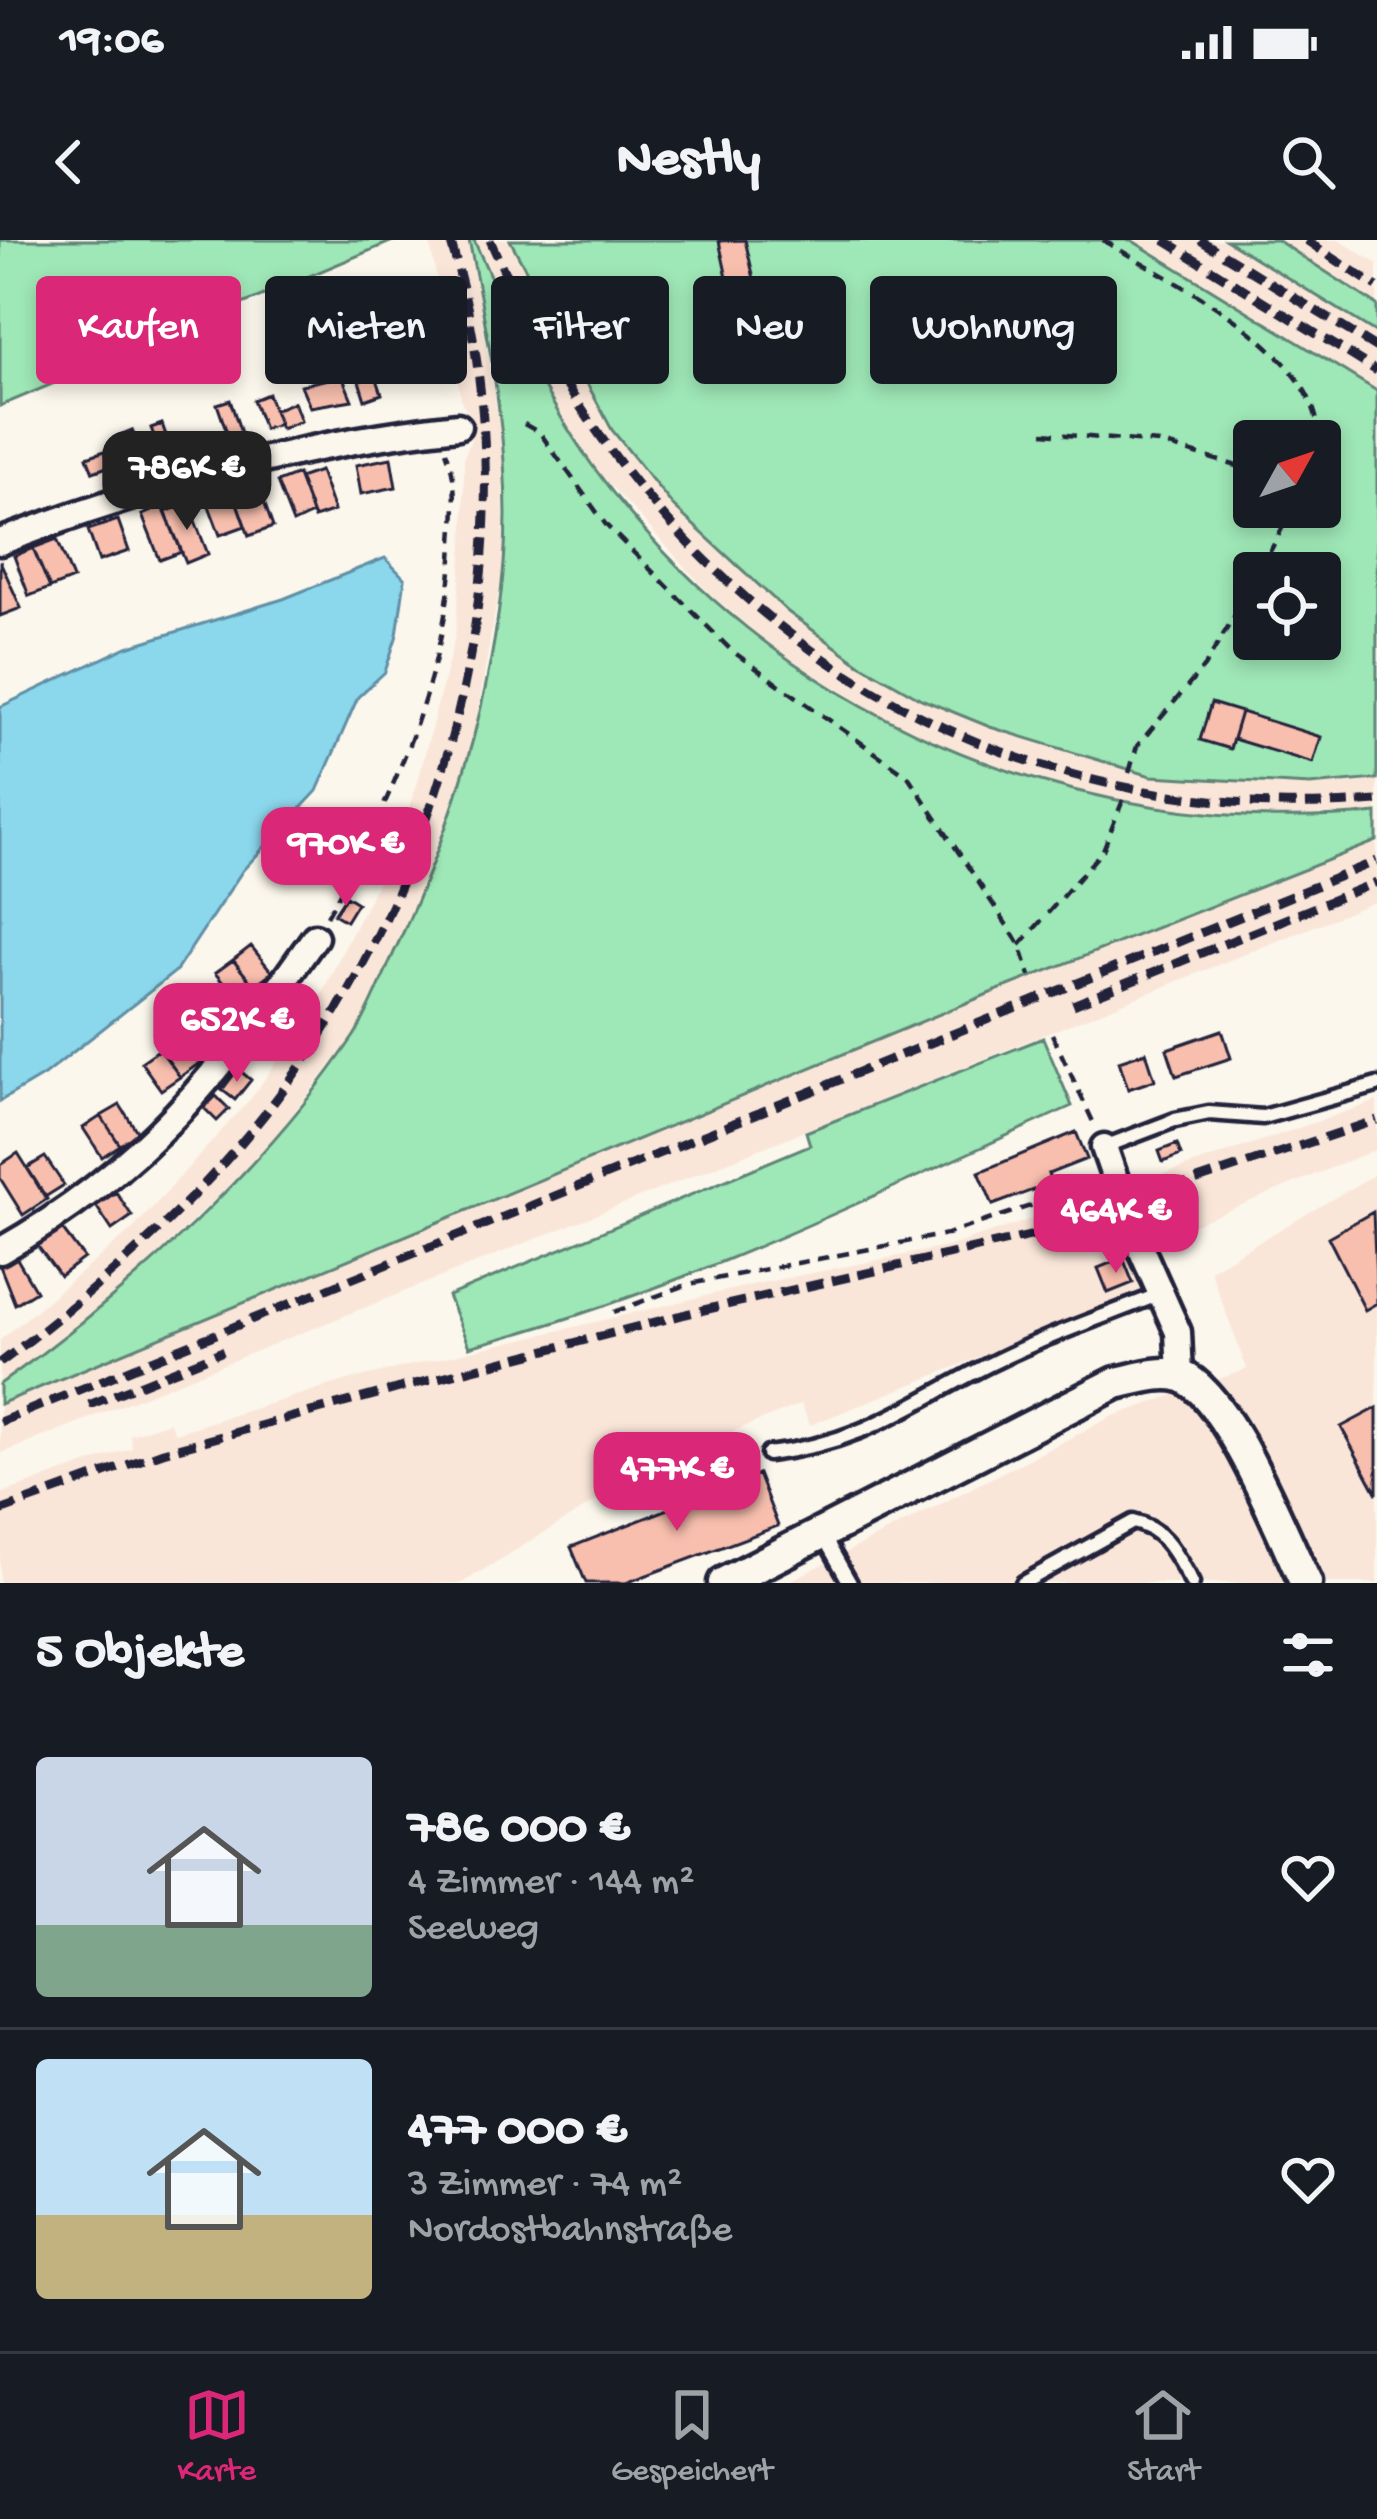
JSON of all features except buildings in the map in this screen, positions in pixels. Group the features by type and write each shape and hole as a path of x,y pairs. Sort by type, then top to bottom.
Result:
{"street":[{"path":"0,542 214,472 447,427"},
{"path":"0,1251 132,1162 216,1070 315,937"},
{"path":"1105,1147 1178,1332 1180,1376"},
{"path":"724,1583 1116,1383 1180,1376 1206,1394 1224,1420 1306,1583"}],"lane":[{"path":"1105,1147 1175,1120 1209,1113 1263,1118 1377,1085"},
{"path":"768,1454 822,1448 900,1417 993,1363 1160,1294"},
{"path":"1023,1583 1133,1522 1151,1526 1167,1540 1192,1583"},
{"path":"821,1532 850,1583"}],"path":[{"path":"1103,240 1262,339 1310,398 1314,420"},
{"path":"524,424 540,433 606,525 732,651 908,776 1020,945 1030,976"},
{"path":"315,937 371,838 430,689 452,573 456,476 447,427"},
{"path":"1042,433 1160,443 1233,465"},
{"path":"1129,773 1137,746 1204,668 1233,619"},
{"path":"1020,945 1102,850 1124,800"},
{"path":"1052,1034 1105,1147"},
{"path":"614,1312 689,1284 946,1234 1115,1177"}],"shaded area":[{"path":"429,240 469,240 503,446 504,561 467,773 430,874 356,1033 261,1155 116,1295 0,1384 0,1340 133,1229 252,1097 311,1014 392,854 417,785 455,636 464,534 464,457 471,439 471,415 462,403 458,384 467,384 467,276 436,276"},
{"path":"474,240 510,240 529,276 491,277"},
{"path":"1131,240 1226,240 1377,333 1377,391"},
{"path":"1277,240 1340,240 1377,264 1377,305"},
{"path":"543,384 587,384 612,430 674,507 788,612 858,663 921,699 990,727 1310,785 1377,779 1377,813 1219,818 1109,803 997,770 898,725 788,660 709,593 592,465"},
{"path":"1377,841 1377,901 0,1454 0,1404 993,992"},
{"path":"1377,1101 1377,1149 1154,1241 1132,1185"},
{"path":"1377,1173 1377,1583 786,1583 1111,1417 1247,1369 1210,1270"},
{"path":"1105,1195 1142,1292 810,1425 801,1404 719,1437 647,1470 462,1583 0,1583 0,1494 132,1448 130,1435 169,1422 175,1433 344,1381 756,1284 950,1246"}],"green space":[{"path":"0,240 395,240 309,276 265,276 265,295 241,305 241,276 36,276 36,384 52,384 0,406"},
{"path":"469,240 474,240 491,278 491,355"},
{"path":"510,240 1131,240 1377,391 1377,779 1310,785 1151,776 990,727 921,699 858,663 788,612 674,507 612,430 587,384 669,384 669,276 529,276"},
{"path":"1226,240 1277,240 1377,305 1377,333"},
{"path":"495,384 542,384 592,465 665,553 748,629 840,692 939,744 1044,782 1153,806 1264,817 1377,813 1377,841 993,992 0,1404 0,1384 145,1269 237,1180 319,1085 354,1036 436,853 480,712 504,564 502,442"},
{"path":"1043,1038 1072,1106 700,1270 547,1325 469,1347 448,1296 810,1145 806,1132"}],"water":[{"path":"385,558 405,579 397,635 385,672 358,697 317,791 243,870 176,971 44,1075 0,1101 0,707 127,647 283,599"}],"railway":[{"path":"0,1363 154,1235 256,1125 346,994 397,894 437,789 465,681 482,570 485,459 475,348 450,240"},
{"path":"490,240 557,370 638,486 733,586 840,670 959,734 1089,779 1229,802 1377,801"},
{"path":"1164,240 1377,371"},
{"path":"1200,240 1377,348"},
{"path":"1306,240 1377,287"},
{"path":"0,1422 1377,861"},
{"path":"1073,1005 1377,882"},
{"path":"0,1511 163,1452 396,1389 686,1314 1030,1236 1377,1120"},
{"path":"89,1405 223,1351"}]}
